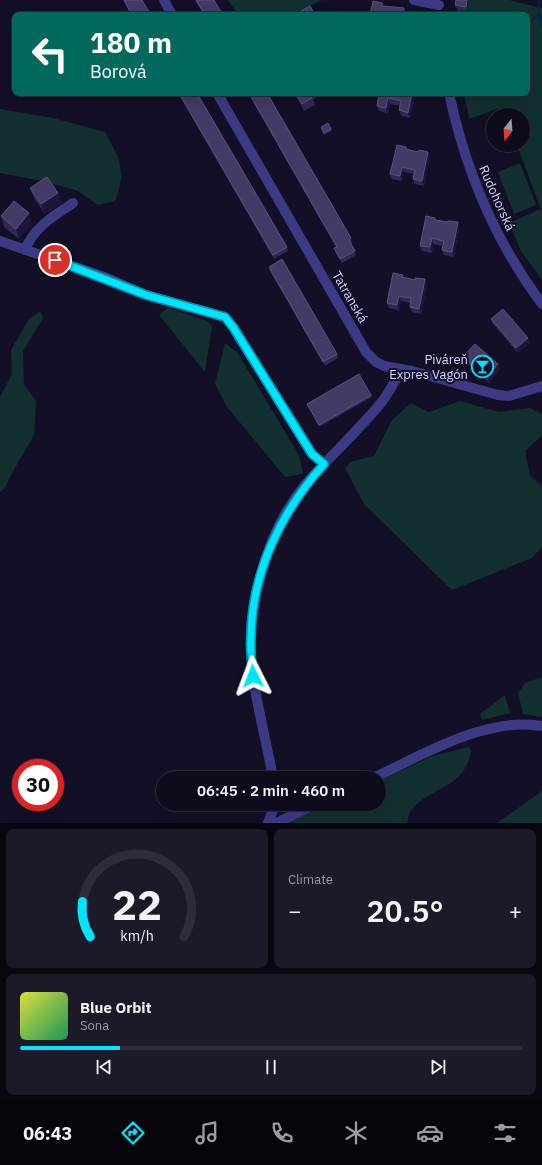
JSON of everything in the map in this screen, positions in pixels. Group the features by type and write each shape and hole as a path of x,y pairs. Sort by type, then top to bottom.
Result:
{"street":[{"path":"164,0 170,12"},
{"path":"414,0 439,7"},
{"name":"Tatranská","path":"219,96 370,356 384,366 402,369 498,396 509,396 542,386"},
{"name":"Rudohorská","path":"450,96 466,159 493,226 524,279 542,304"},
{"path":"25,250 29,240 37,230 74,203"},
{"path":"0,241 107,278 146,295 225,317 233,327 312,454 324,464"},
{"path":"272,771 253,676 250,638 254,602 263,563 280,525 303,487 381,402 402,369"},
{"path":"386,772 471,734 513,723 542,726"},
{"path":"268,823 272,811"},
{"path":"276,823 300,811"}],"green space":[{"path":"228,0 322,0 296,12 236,12"},
{"path":"456,0 509,0 542,8 542,280 521,251 509,223 541,209 520,152 530,152 530,108 486,108 486,113 469,119 465,96 530,96 530,12 457,12"},
{"path":"0,109 53,118 105,132 115,150 120,166 121,182 115,201 98,205 78,191 47,182 0,173"},
{"path":"520,163 536,205 514,214 498,172"},
{"path":"168,308 207,321 212,326 205,372 159,315"},
{"path":"41,311 43,318 23,351 24,384 36,401 34,435 5,488 0,492 0,397 12,374 11,350 29,319"},
{"path":"225,343 237,352 299,455 303,474 285,477 227,407 215,384"},
{"path":"460,401 499,412 530,408 542,414 542,435 525,451 530,476 542,486 542,547 532,558 452,590 364,504 345,468 350,462 374,456 392,420 411,403 429,412"},
{"path":"542,677 542,717 523,714 518,693 525,683"},
{"path":"505,695 510,713 482,720 480,714"},
{"path":"468,747 471,750 468,762 463,772 448,785 421,801 412,809 407,823 287,823 313,811 386,811 386,778 433,756"},
{"path":"542,791 542,823 497,823"}],"building":[{"path":"124,0 142,0 149,12 130,12"},
{"path":"196,0 214,0 221,12 203,12"},
{"path":"456,0 467,0 466,7 455,5"},
{"path":"373,1 382,3 382,6 404,8 403,12 371,12"},
{"path":"310,6 313,12 299,12"},
{"path":"181,96 199,96 287,247 273,255"},
{"path":"251,96 269,96 351,238 349,240 355,251 340,259 334,248 337,247"},
{"path":"297,96 310,96 312,98 302,104"},
{"path":"379,96 411,96 408,113 399,110 401,101 388,98 386,108 377,106"},
{"path":"328,123 331,129 324,133 321,127"},
{"path":"397,145 418,152 419,150 428,152 422,181 413,179 415,170 402,167 400,176 390,174"},
{"path":"47,177 58,193 41,204 30,188"},
{"path":"14,201 29,213 16,229 1,216"},
{"path":"426,216 435,218 435,220 458,222 452,252 442,250 444,241 432,238 430,247 420,246"},
{"path":"282,259 337,354 323,362 269,267"},
{"path":"393,273 415,280 415,278 425,279 419,309 410,307 411,298 399,296 397,305 387,303"},
{"path":"503,309 528,338 516,348 491,319"},
{"name":"Piváreň Expres Vagón","path":"475,344 498,364 487,377 463,357"},
{"path":"359,374 371,395 319,425 307,404"}],"waterway":[{"path":"530,21 539,15 539,0"},
{"path":"540,15 542,26"}],"place":[{"name":"Piváreň Expres Vagón","path":"483,366"}],"route":[{"path":"55,260 107,278 146,295 191,308 219,314 225,317 233,327 312,454 324,464 303,487 298,495 280,525 263,563 254,602 250,638 253,676"}]}
